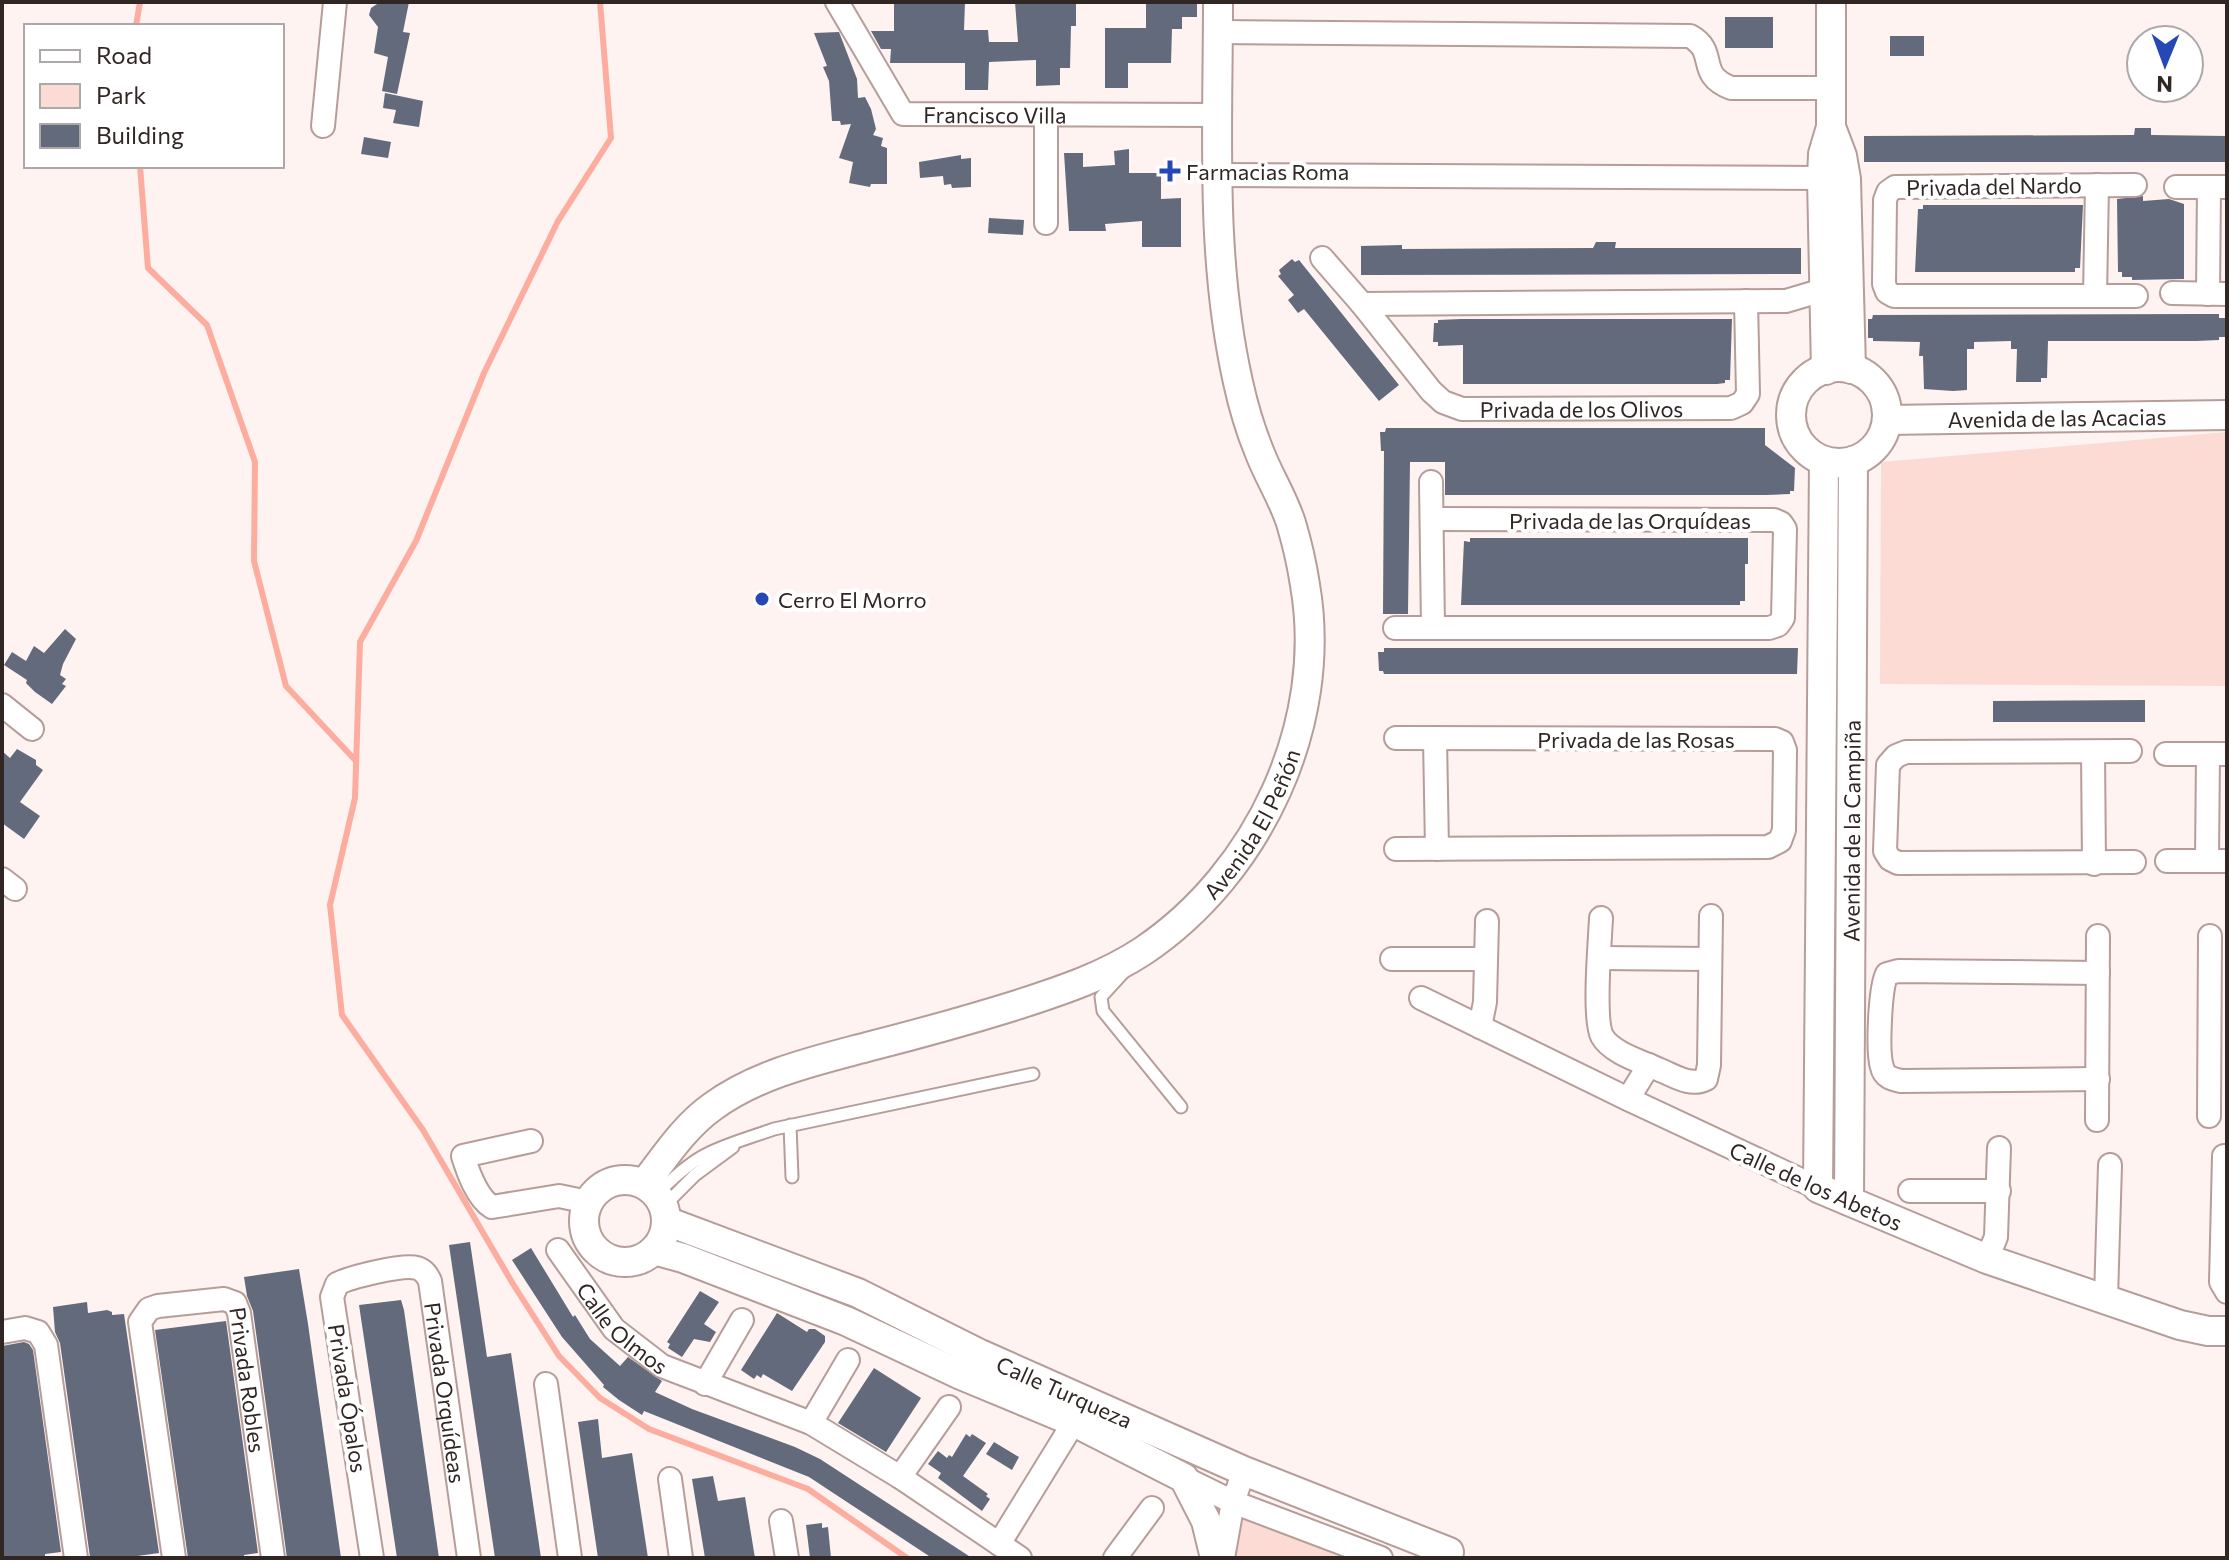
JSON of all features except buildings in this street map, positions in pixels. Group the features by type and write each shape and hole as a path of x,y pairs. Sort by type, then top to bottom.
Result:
{"street":[{"path":"323,126 335,2"},
{"name":"Francisco Villa","path":"837,2 903,114 1216,115"},
{"name":"Avenida El Peñón","path":"658,1201 688,1126 714,1105 759,1080 808,1062 973,1019 1084,983 1145,949 1186,916 1229,869 1265,816 1291,756 1305,701 1311,647 1305,586 1290,521 1257,448 1238,382 1227,311 1216,175 1218,2"},
{"path":"1831,2 1831,127 1823,154 1822,178 1834,212 1861,261 1887,292 1894,296 2136,296"},
{"path":"1218,32 1690,36 1700,41 1705,49 1709,73 1731,88 1830,88"},
{"path":"1046,116 1046,223"},
{"path":"1831,127 1842,156 1846,179 1834,212"},
{"path":"1216,175 1822,178"},
{"name":"Privada del Nardo","path":"2095,296 2097,185"},
{"name":"Privada del Nardo","path":"1861,261 1888,192 1895,187 2135,185"},
{"path":"2172,293 2218,294 2218,187 2176,187"},
{"name":"Privada de los Olivos","path":"1322,258 1431,391 1443,402 1462,409 1731,408 1742,403 1748,394 1746,301"},
{"path":"1362,304 1824,301 1861,261"},
{"path":"1838,369 1861,261"},
{"path":"1824,301 1838,369"},
{"path":"1838,369 1866,376 1878,388 1885,403 1887,420 1876,446 1853,461 1838,463 1813,456 1796,438 1791,415 1793,402 1805,382 1838,369"},
{"name":"Avenida de las Acacias","path":"1887,420 2227,415"},
{"name":"Avenida de la Campiña","path":"1818,1188 1824,461"},
{"name":"Avenida de la Campiña","path":"1849,1201 1853,461"},
{"path":"1431,482 1433,628"},
{"name":"Privada de las Orquídeas","path":"1395,628 1769,628 1778,625 1783,618 1785,529 1774,520 1432,519"},
{"path":"1785,575 1823,573"},
{"path":"1822,691 1851,691"},
{"path":"2,705 32,729"},
{"name":"Privada de las Rosas","path":"1396,738 1775,739 1782,742 1785,750 1784,830 1780,841 1768,847 1396,849"},
{"path":"1435,738 1437,849"},
{"path":"2130,751 1906,752 1896,756 1888,765 1885,851 1890,859 1898,863 2134,862"},
{"path":"2093,752 2094,864"},
{"path":"2166,754 2218,754 2217,861 2167,861"},
{"path":"1785,795 1821,795"},
{"path":"1851,803 1887,809"},
{"path":"1601,918 1598,1020 1602,1037 1614,1048 1649,1065 1689,1083 1699,1083 1706,1079 1709,1065 1711,916"},
{"path":"1480,1027 1485,1002 1487,921"},
{"path":"2097,1120 2098,936"},
{"path":"2209,1116 2219,1081 2218,973 2210,936"},
{"path":"1600,958 1709,959"},
{"path":"1392,959 1486,959"},
{"path":"2098,973 1898,971 1887,974 1882,983 1881,1024 1882,1069 1889,1078 1901,1081 2098,1079"},
{"name":"Calle de los Abetos","path":"1421,998 1818,1188 1987,1259 2180,1325 2208,1331 2227,1331"},
{"path":"1850,1026 1881,1024"},
{"path":"1628,1099 1649,1065"},
{"path":"531,1141 463,1156 485,1202 492,1207 559,1196 588,1202"},
{"path":"1987,1259 1996,1237 1999,1148"},
{"path":"2224,1156 2221,1282 2227,1292"},
{"path":"2106,1298 2110,1165"},
{"path":"632,1180 658,1201 662,1239 644,1257 625,1262 612,1260 600,1254 588,1239 584,1227 588,1202 601,1187 612,1181 632,1180"},
{"path":"1910,1191 1999,1191"},
{"name":"Calle Turqueza","path":"658,1201 792,1266 858,1293 980,1354 1244,1471 1454,1556"},
{"name":"Calle Olmos","path":"558,1250 614,1329 662,1366 811,1423 900,1477 1020,1558"},
{"name":"Calle Turqueza","path":"654,1250 683,1258 846,1321 961,1375 1074,1422 1233,1502 1381,1558"},
{"name":"Privada Orquídeas","path":"382,1272 415,1267 426,1272 430,1281 469,1558"},
{"name":"Privada Ópalos","path":"372,1558 332,1297 337,1284 350,1277 382,1272"},
{"name":"Privada Robles","path":"174,1558 140,1322 149,1309 158,1306 224,1299 235,1303 239,1313 273,1558"},
{"path":"705,1384 742,1320"},
{"path":"2,1332 25,1328 38,1332 46,1345 76,1558"},
{"path":"811,1423 848,1360"},
{"path":"546,1384 570,1558"},
{"path":"900,1477 949,1407"},
{"path":"999,1544 1074,1422"},
{"path":"1223,1558 1233,1502 1244,1471"},
{"path":"1184,1478 1206,1521 1215,1558"},
{"path":"670,1479 681,1558"},
{"path":"1115,1558 1152,1508"},
{"path":"781,1521 787,1558"}],"lane":[{"path":"1145,949 1101,997 1103,1011 1181,1107"},
{"path":"658,1201 751,1137 790,1125 1033,1074"},
{"path":"790,1125 792,1177"}],"green space":[{"path":"2227,432 2227,686 1880,684 1881,462"},
{"path":"1241,1514 1353,1558 1231,1558"}],"waterway":[{"path":"136,24 140,2"},
{"path":"600,2 611,138 558,221 484,373 416,541 360,642 355,798 330,905 342,1015 423,1130 559,1356 600,1398 649,1429 808,1489 907,1558"},
{"path":"140,168 148,268 207,325 255,462 254,561 286,686 356,761"}],"place":[{"name":"Farmacias Roma","path":"1170,171"},
{"name":"Cerro El Morro","path":"762,599"}]}
